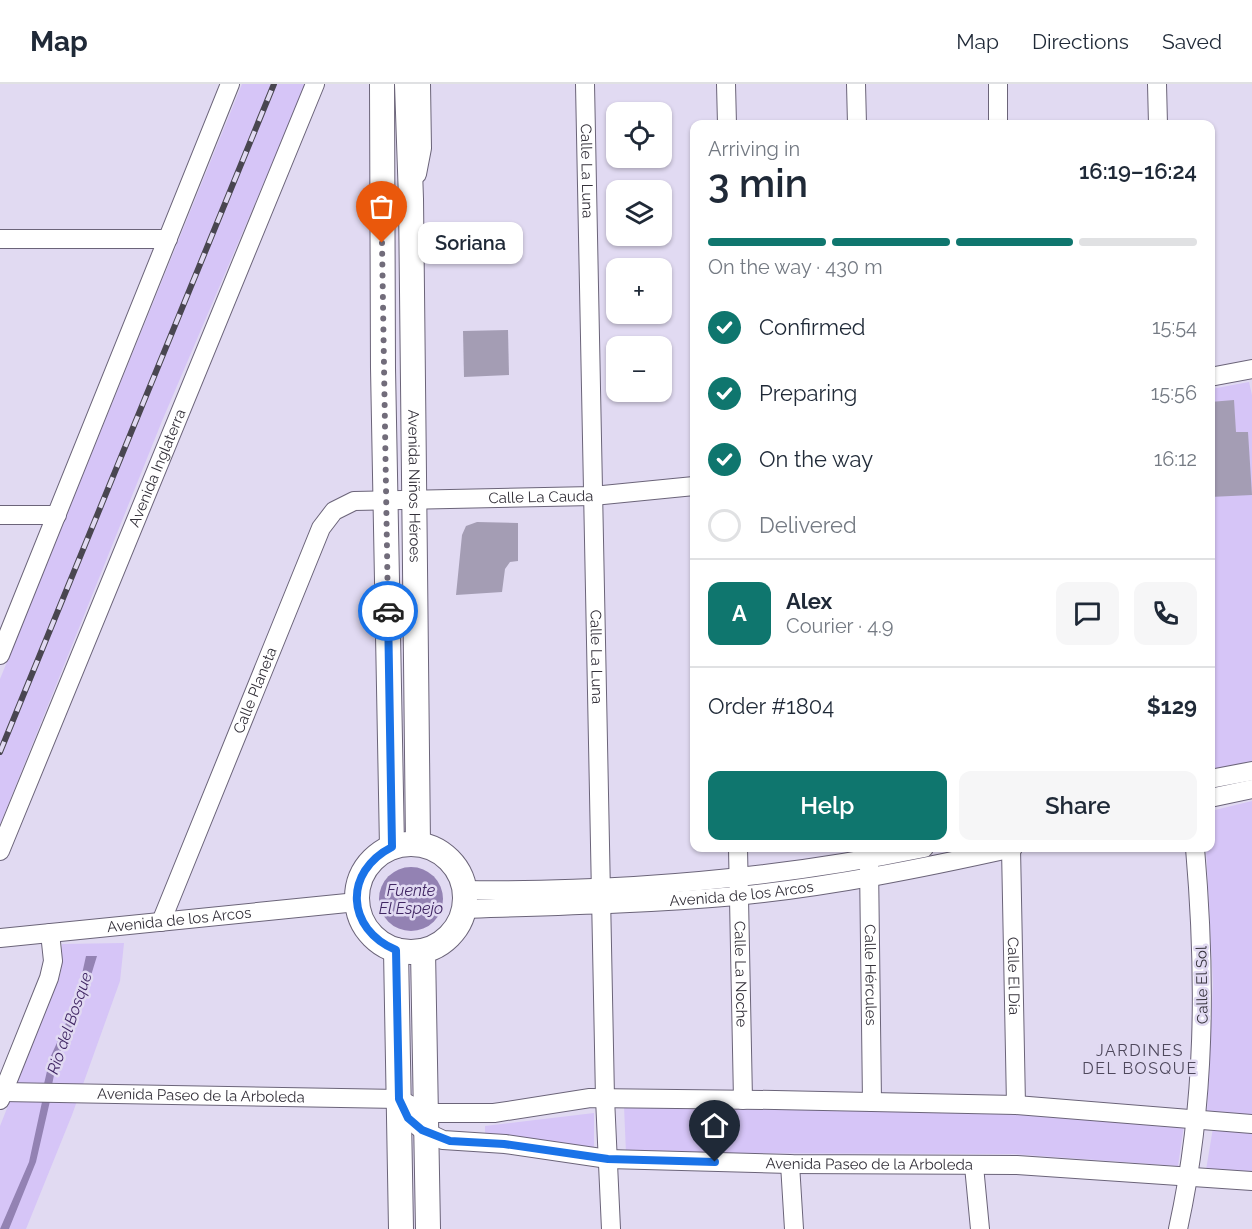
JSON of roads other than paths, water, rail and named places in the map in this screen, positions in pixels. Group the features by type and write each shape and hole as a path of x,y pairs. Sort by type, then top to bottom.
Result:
{"main road":[{"name":"Avenida Niños Héroes","path":"382,84 381,186 392,847"},
{"name":"Avenida Niños Héroes","path":"407,84 411,199 418,844"},
{"path":"418,844 439,851 451,862 460,875 464,900 457,926 445,940 423,951 396,950 377,940 367,930 360,917 357,888 366,869 380,853 392,847 418,844"},
{"path":"396,950 401,1229"},
{"path":"423,951 428,1229"}],"street":[{"path":"0,655 230,84"},
{"name":"Avenida Inglaterra","path":"0,851 315,84"},
{"path":"372,84 372,139 381,186"},
{"name":"Avenida Niños Héroes","path":"411,199 422,148 421,84"},
{"name":"Calle La Luna","path":"585,84 605,1098 611,1229"},
{"path":"726,84 727,120"},
{"path":"856,84 856,120"},
{"path":"998,84 998,120"},
{"path":"1157,84 1158,120"},
{"path":"0,239 168,239"},
{"path":"1215,376 1252,370"},
{"name":"Calle La Cauda","path":"387,500 593,495 690,486"},
{"name":"Calle Planeta","path":"161,922 321,528 334,511 343,505 354,501 387,500"},
{"path":"0,515 57,515"},
{"path":"1215,778 1252,771"},
{"path":"1215,797 1252,789"},
{"name":"Calle La Noche","path":"738,852 743,1100"},
{"name":"Avenida de los Arcos","path":"464,900 601,896 738,886 907,852"},
{"name":"Avenida de los Arcos","path":"869,861 968,852"},
{"name":"Calle El Día","path":"1012,852 1016,1105"},
{"name":"Calle El Sol","path":"1178,1229 1189,1176 1197,1119 1203,1045 1195,852"},
{"name":"Calle Hércules","path":"869,861 873,1101"},
{"name":"Avenida de los Arcos","path":"0,938 357,902"},
{"path":"2,1096 52,970 50,933"},
{"name":"Avenida Paseo de la Arboleda","path":"2,1096 399,1099 450,1141 504,1144 608,1159 790,1164 1017,1165 1252,1181"},
{"name":"Avenida Paseo de la Arboleda","path":"426,1123 552,1102 605,1098 1016,1105 1252,1124"},
{"path":"790,1164 794,1229"},
{"path":"974,1166 980,1229"}],"water":[{"name":"Fuente El Espejo","path":"405,867 417,867 434,876 441,887 443,899 441,911 434,922 417,931 405,931 393,926 384,917 379,905 379,893 384,881 393,872"},
{"name":"Rio del Bosque","path":"86,956 97,956 81,1008 57,1060 52,1085 44,1084 50,1058 76,1001"},
{"path":"50,1101 36,1162 9,1229 0,1229 29,1162 42,1102"}],"railway":[{"path":"0,752 274,84"}],"place":[{"name":"Soriana","path":"382,243"}],"district":[{"name":"JARDINES DEL BOSQUE","path":"1140,1059"}]}
